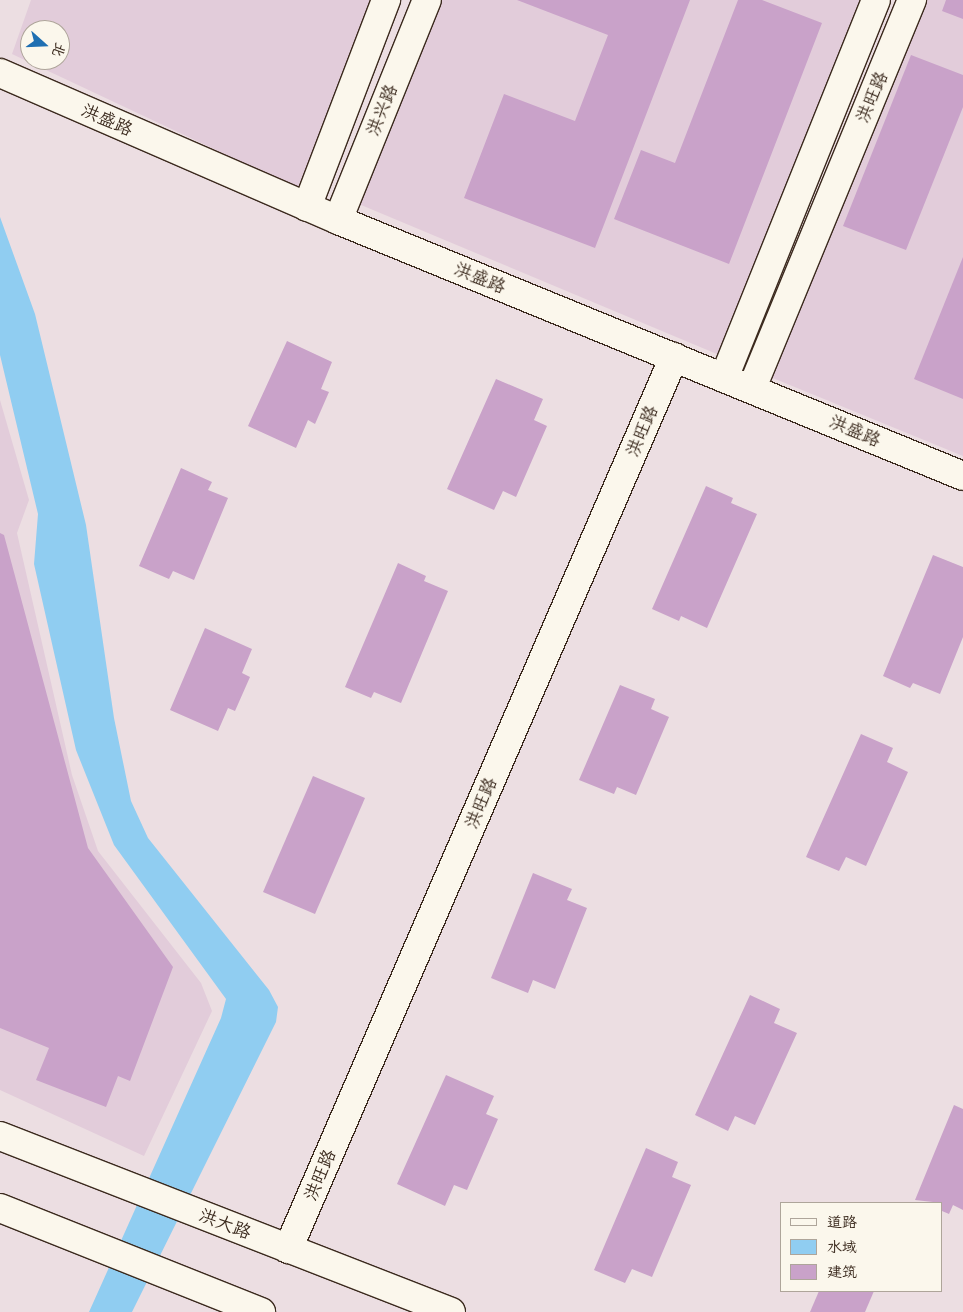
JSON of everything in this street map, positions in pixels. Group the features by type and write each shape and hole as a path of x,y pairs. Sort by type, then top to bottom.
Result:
{"street":[{"name":"洪兴路","path":"306,207 386,0"},
{"name":"洪兴路","path":"338,220 427,0"},
{"name":"洪旺路","path":"724,378 876,0"},
{"name":"洪旺路","path":"752,388 912,0"},
{"name":"洪盛路","path":"0,73 306,207 963,476"},
{"name":"洪旺路","path":"288,1248 674,357"},
{"name":"洪大路","path":"0,1136 451,1312"},
{"path":"0,1208 257,1311"}],"shaded area":[{"path":"31,0 375,0 301,190 46,70 70,70 70,20 24,20"},
{"path":"437,0 868,0 724,357 354,202"},
{"path":"921,0 963,0 963,456 763,374"},
{"path":"20,31 20,58 12,54"},
{"path":"0,400 29,500 17,533 72,775 98,851 201,983 212,1011 144,1156 0,1090"}],"water":[{"path":"0,217 35,314 86,525 114,718 131,801 148,838 269,990 278,1007 276,1022 132,1312 89,1312 221,1018 226,999 114,845 76,750 34,564 38,514 0,355"}],"building":[{"path":"517,0 690,0 595,248 464,198 504,94 575,121 608,35"},
{"path":"738,0 762,0 822,23 729,264 614,219 641,150 675,163"},
{"path":"946,0 963,0 963,19 942,11"},
{"path":"911,55 963,75 963,107 906,250 843,226"},
{"path":"963,257 963,399 914,379"},
{"path":"287,341 332,362 321,389 329,392 315,424 308,420 296,448 248,426"},
{"path":"496,379 543,399 534,420 547,426 516,497 503,491 494,510 447,489"},
{"path":"181,468 212,482 208,490 228,498 194,580 173,571 169,579 139,566"},
{"path":"706,486 733,498 731,503 757,514 707,628 681,616 679,621 652,609"},
{"path":"0,533 4,535 88,848 173,967 130,1081 118,1076 106,1107 36,1080 49,1048 0,1028"},
{"path":"933,555 963,567 963,637 940,694 913,683 910,688 883,676"},
{"path":"398,563 426,576 424,581 448,591 401,703 374,692 371,698 345,687"},
{"path":"205,628 252,649 242,673 250,677 235,711 228,708 218,731 170,710"},
{"path":"620,685 655,699 651,709 669,717 636,795 617,787 614,794 579,780"},
{"path":"861,734 893,748 887,762 908,772 866,866 846,857 839,871 806,857"},
{"path":"313,776 365,798 315,914 263,892"},
{"path":"533,873 572,889 567,900 587,908 555,989 533,980 528,993 491,978"},
{"path":"750,995 780,1009 774,1023 797,1033 755,1125 735,1116 728,1131 695,1115"},
{"path":"446,1075 494,1096 486,1114 498,1119 467,1190 454,1185 445,1206 397,1184"},
{"path":"954,1105 963,1109 963,1210 953,1205 949,1214 943,1211 943,1202 915,1200"},
{"path":"646,1148 678,1162 672,1177 691,1185 652,1277 632,1269 625,1283 594,1270"},
{"path":"819,1292 874,1292 865,1312 810,1312"}]}
